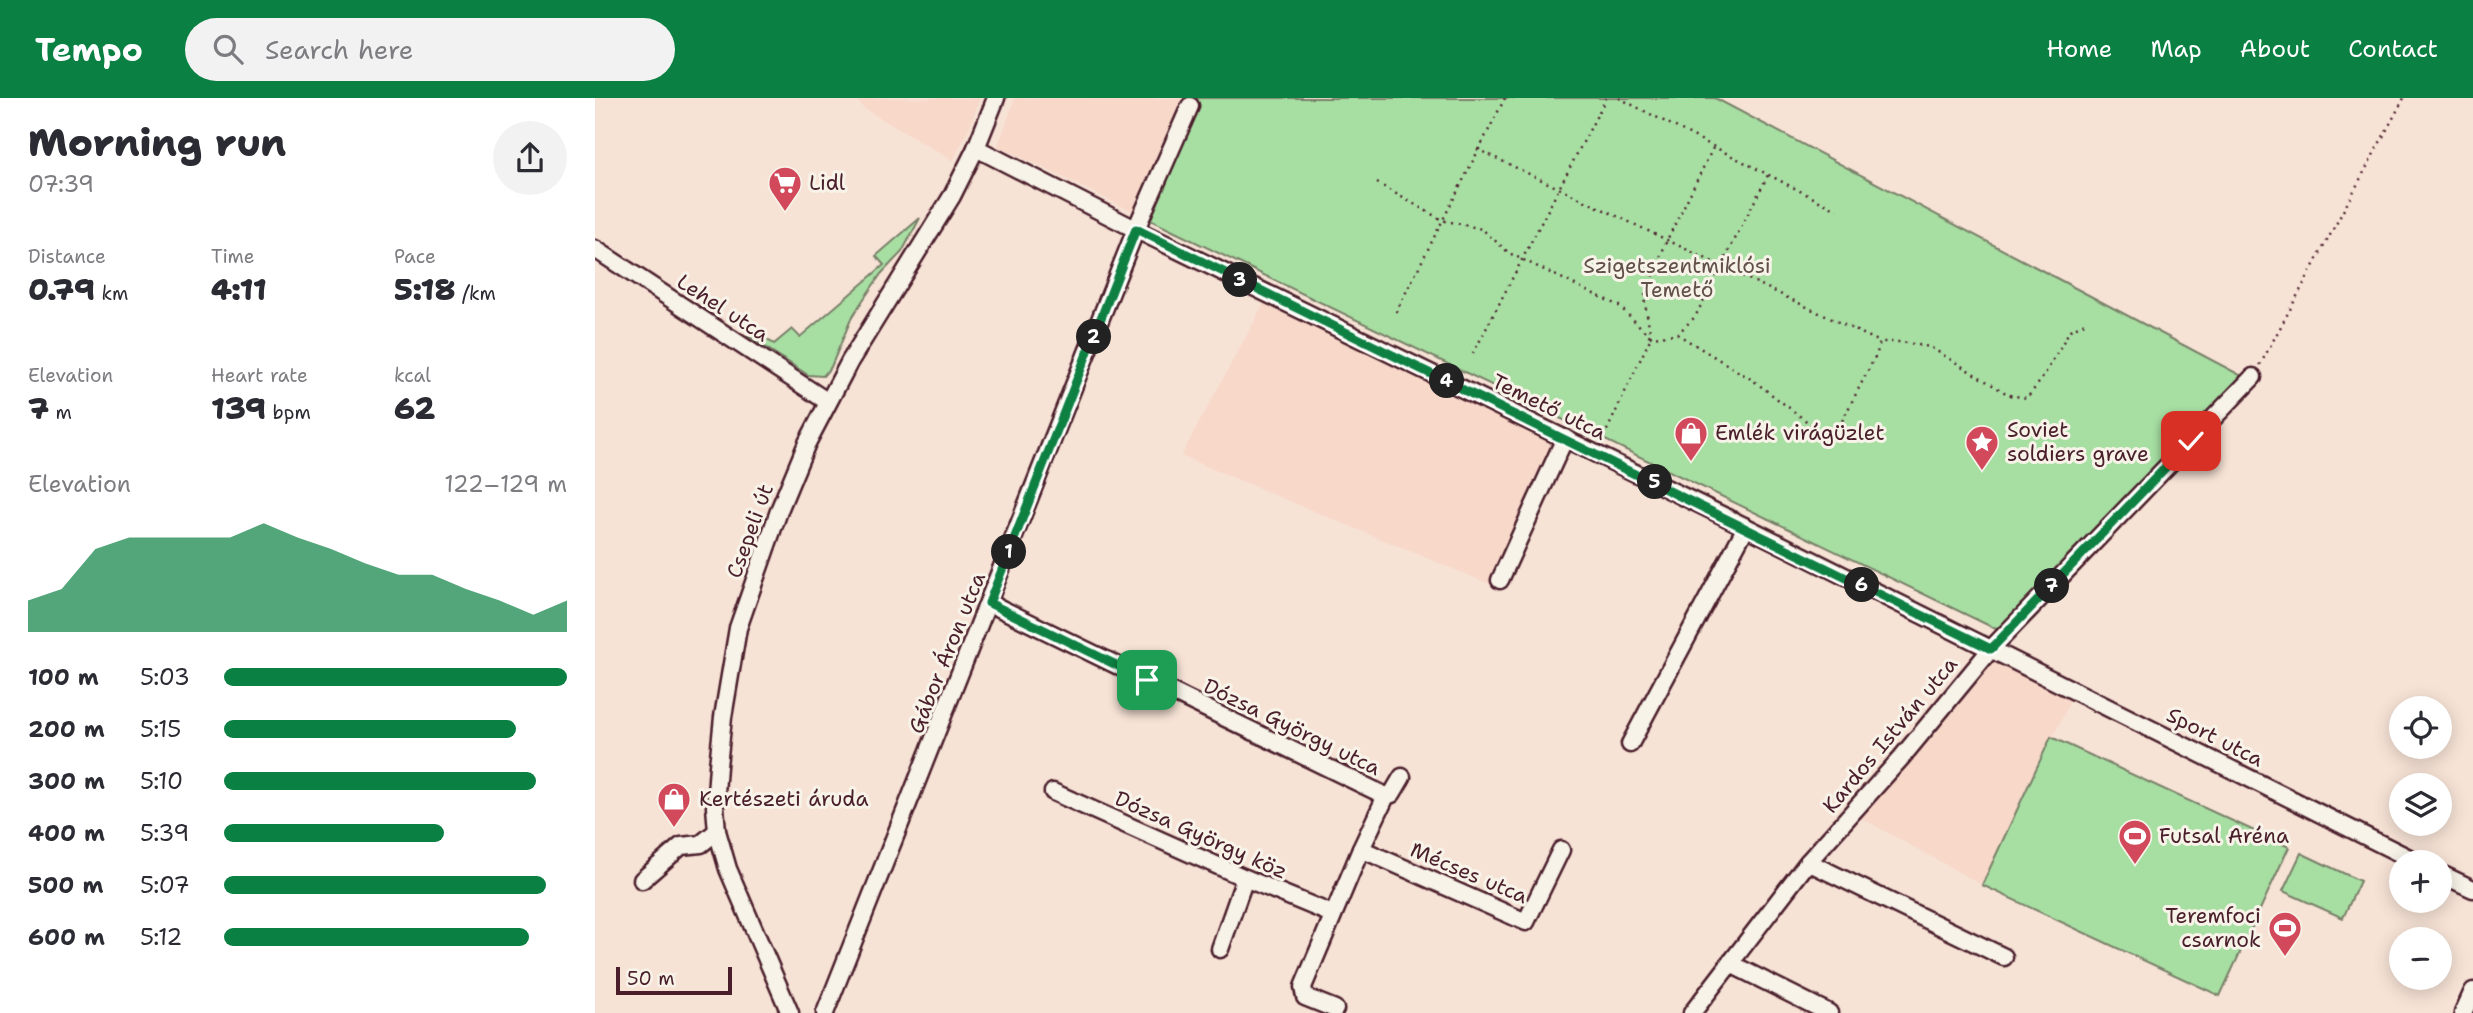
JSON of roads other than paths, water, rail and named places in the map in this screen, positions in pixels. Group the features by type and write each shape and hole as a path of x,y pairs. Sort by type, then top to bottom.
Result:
{"street":[{"name":"Csepeli út","path":"790,1013 728,869 717,831 715,807 723,717 738,628 784,498 807,443 860,344 930,234 976,148 996,98"},
{"name":"Gábor Áron utca","path":"825,1013 1136,229 1190,106"},
{"name":"Temető utca","path":"976,148 1991,649"},
{"name":"Lehel utca","path":"595,249 828,402"},
{"name":"Kardos István utca","path":"1692,1013 1808,862 1901,758 1991,649 2253,377"},
{"path":"1500,580 1565,438"},
{"path":"1630,744 1746,527"},
{"name":"Dózsa György utca","path":"989,603 1387,796"},
{"name":"Sport utca","path":"1991,649 2393,850"},
{"name":"Dózsa György utca","path":"1335,1009 1305,997 1303,992 1332,914 1361,849 1387,796 1392,794 1402,777"},
{"name":"Dózsa György köz","path":"1053,792 1332,914"},
{"path":"642,880 681,846 701,844 717,831"},
{"name":"Mécses utca","path":"1361,849 1526,922 1561,850"},
{"path":"1808,862 2004,957"},
{"path":"1220,949 1245,878"},
{"path":"2452,880 2473,890"},
{"path":"1728,963 1829,1013"},
{"path":"2463,1013 2473,991"}],"place":[{"name":"Lidl","path":"785,213"},
{"name":"Emlék virágüzlet","path":"1691,463"},
{"name":"Soviet soldiers grave","path":"1982,472"},
{"name":"Kertészeti áruda","path":"674,829"},
{"name":"Futsal Aréna","path":"2135,866"},
{"name":"Teremfoci csarnok","path":"2285,958"}],"park label":[{"name":"Szigetszentmiklósi Temető","path":"1677,278"}]}
